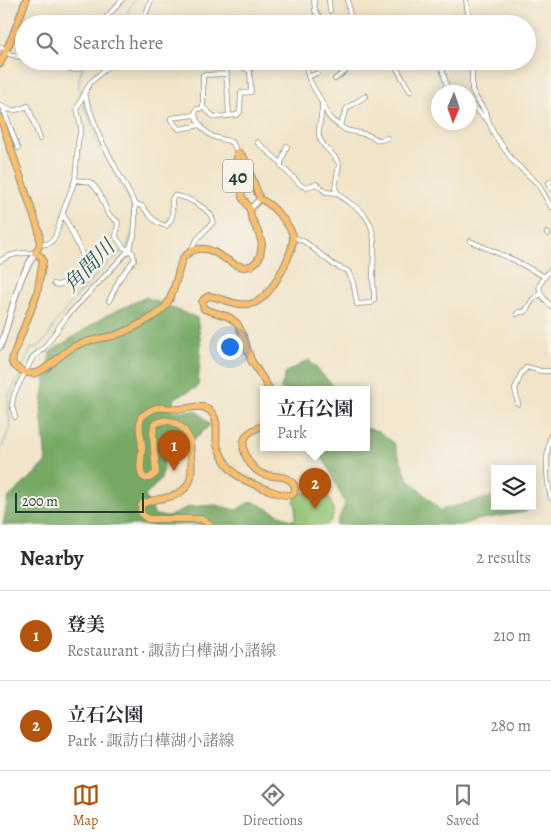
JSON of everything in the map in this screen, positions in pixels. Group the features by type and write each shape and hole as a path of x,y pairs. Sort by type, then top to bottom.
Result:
{"main road":[{"path":"20,15 26,0"},
{"path":"0,64 3,48 15,30"},
{"path":"0,116 40,231 40,245 35,253 43,261 35,302 13,356 12,364 18,370 31,374 39,372 66,350 85,342 129,330 164,308 169,300 181,262 191,251"},
{"name":"40","path":"191,251 206,249 236,265 244,267 250,266 260,256 262,244 259,234 250,209 242,197 236,168 238,164 237,152 240,152 246,162 260,199 266,201 283,219 291,229 294,237"},
{"path":"267,386 254,365 237,323 229,317 204,309 202,302 209,296 246,305 256,302 265,296 272,288 289,257 294,237"},
{"path":"210,525 201,520 148,519 143,516 141,512 142,504 182,491 188,486 191,476 190,441 188,436 181,426 169,421 161,421 154,425 156,473 148,478 142,475 140,470 142,446 139,427 141,417 150,410 163,407 177,410 196,407 207,409 212,412 216,420 218,448 234,474 244,481 277,493 287,496 293,495 294,486 289,480 260,473 247,460 244,443 246,436 260,427"}],"street":[{"path":"108,15 122,0"},
{"path":"145,15 151,0"},
{"path":"314,0 315,11 318,15"},
{"path":"329,0 330,11"},
{"path":"348,0 350,15"},
{"path":"466,0 468,15"},
{"path":"3,48 9,54 15,56"},
{"path":"40,245 50,243 55,237 75,180 81,128 77,108 90,84 105,70"},
{"path":"226,70 228,116"},
{"path":"237,152 234,142 212,136 201,126 195,115 197,109 203,108 208,110 213,116 237,115 240,112 241,93 251,92 250,71 248,70"},
{"path":"307,70 310,84 325,106 329,118 346,130 368,135 378,140 387,138"},
{"path":"335,79 347,70"},
{"path":"397,70 410,91"},
{"path":"442,70 446,85"},
{"path":"472,70 472,90 487,115 494,134 513,161 538,184 551,207"},
{"path":"308,77 317,73"},
{"path":"203,108 203,75 227,74"},
{"path":"15,417 12,405 14,394 33,357 44,348 67,316 129,250 134,236 135,204 101,140 84,95"},
{"path":"340,126 347,108 366,96"},
{"path":"294,237 304,242 334,265 348,271 353,282 356,304 372,303 374,300 373,272 375,249 371,226 363,213 351,202 339,196 335,188 339,164 333,154 320,140 318,134 322,103"},
{"path":"0,105 8,110 16,111 28,106 40,140"},
{"path":"5,108 4,110 18,148"},
{"path":"476,109 488,120"},
{"path":"195,115 171,118 171,120 179,129 201,126"},
{"path":"257,142 281,163 281,166 302,186 307,187 316,184 329,193 337,193"},
{"path":"281,163 287,146"},
{"path":"75,180 90,182 100,194 108,214 118,222 116,237 124,247 134,253 134,260 120,278 109,301"},
{"path":"551,181 549,183 551,188"},
{"path":"546,196 551,193"},
{"path":"135,204 142,206 152,218 166,226 172,218 174,196 180,196 205,208 214,219 200,234 191,251"},
{"path":"250,209 260,199"},
{"path":"54,284 64,283 80,277 82,274 82,253 63,214"},
{"path":"470,241 514,260 544,277"},
{"path":"0,261 6,256 20,253 35,253 19,285 0,347"},
{"path":"551,269 539,287 540,294 551,306"},
{"path":"517,314 525,312 533,300 540,294"},
{"path":"518,404 515,389 521,374 527,367 541,372 551,371"},
{"path":"551,436 549,454 551,498"}],"green space":[{"path":"146,297 197,318 201,344 198,387 176,397 169,411 197,411 210,425 199,436 165,456 161,479 145,496 155,515 168,517 188,507 216,505 236,510 252,501 300,525 3,525 8,498 46,463 41,409 50,352 107,315"},
{"path":"309,360 333,386 281,386 286,372"},
{"path":"370,429 378,431 394,443 407,477 440,510 491,497 491,510 527,510 526,512 476,520 461,525 336,525 345,504 319,451 370,451"},
{"path":"306,492 313,496 320,492 326,493 333,509 332,517 327,525 294,525 291,520 295,519 296,506 294,502 298,493"}],"waterway":[{"name":"角間川","path":"126,15 134,0"},
{"name":"角間川","path":"81,97 79,83 82,70"},
{"name":"角間川","path":"82,101 93,126 96,143 110,161 131,203 133,217"},
{"name":"角間川","path":"22,369 31,349 40,346 49,335 55,323 80,292 127,247 133,231"},
{"name":"角間川","path":"0,452 9,429 9,395 21,373"}],"place":[{"name":"登美","path":"174,471"},
{"name":"立石公園","path":"315,509"}]}
